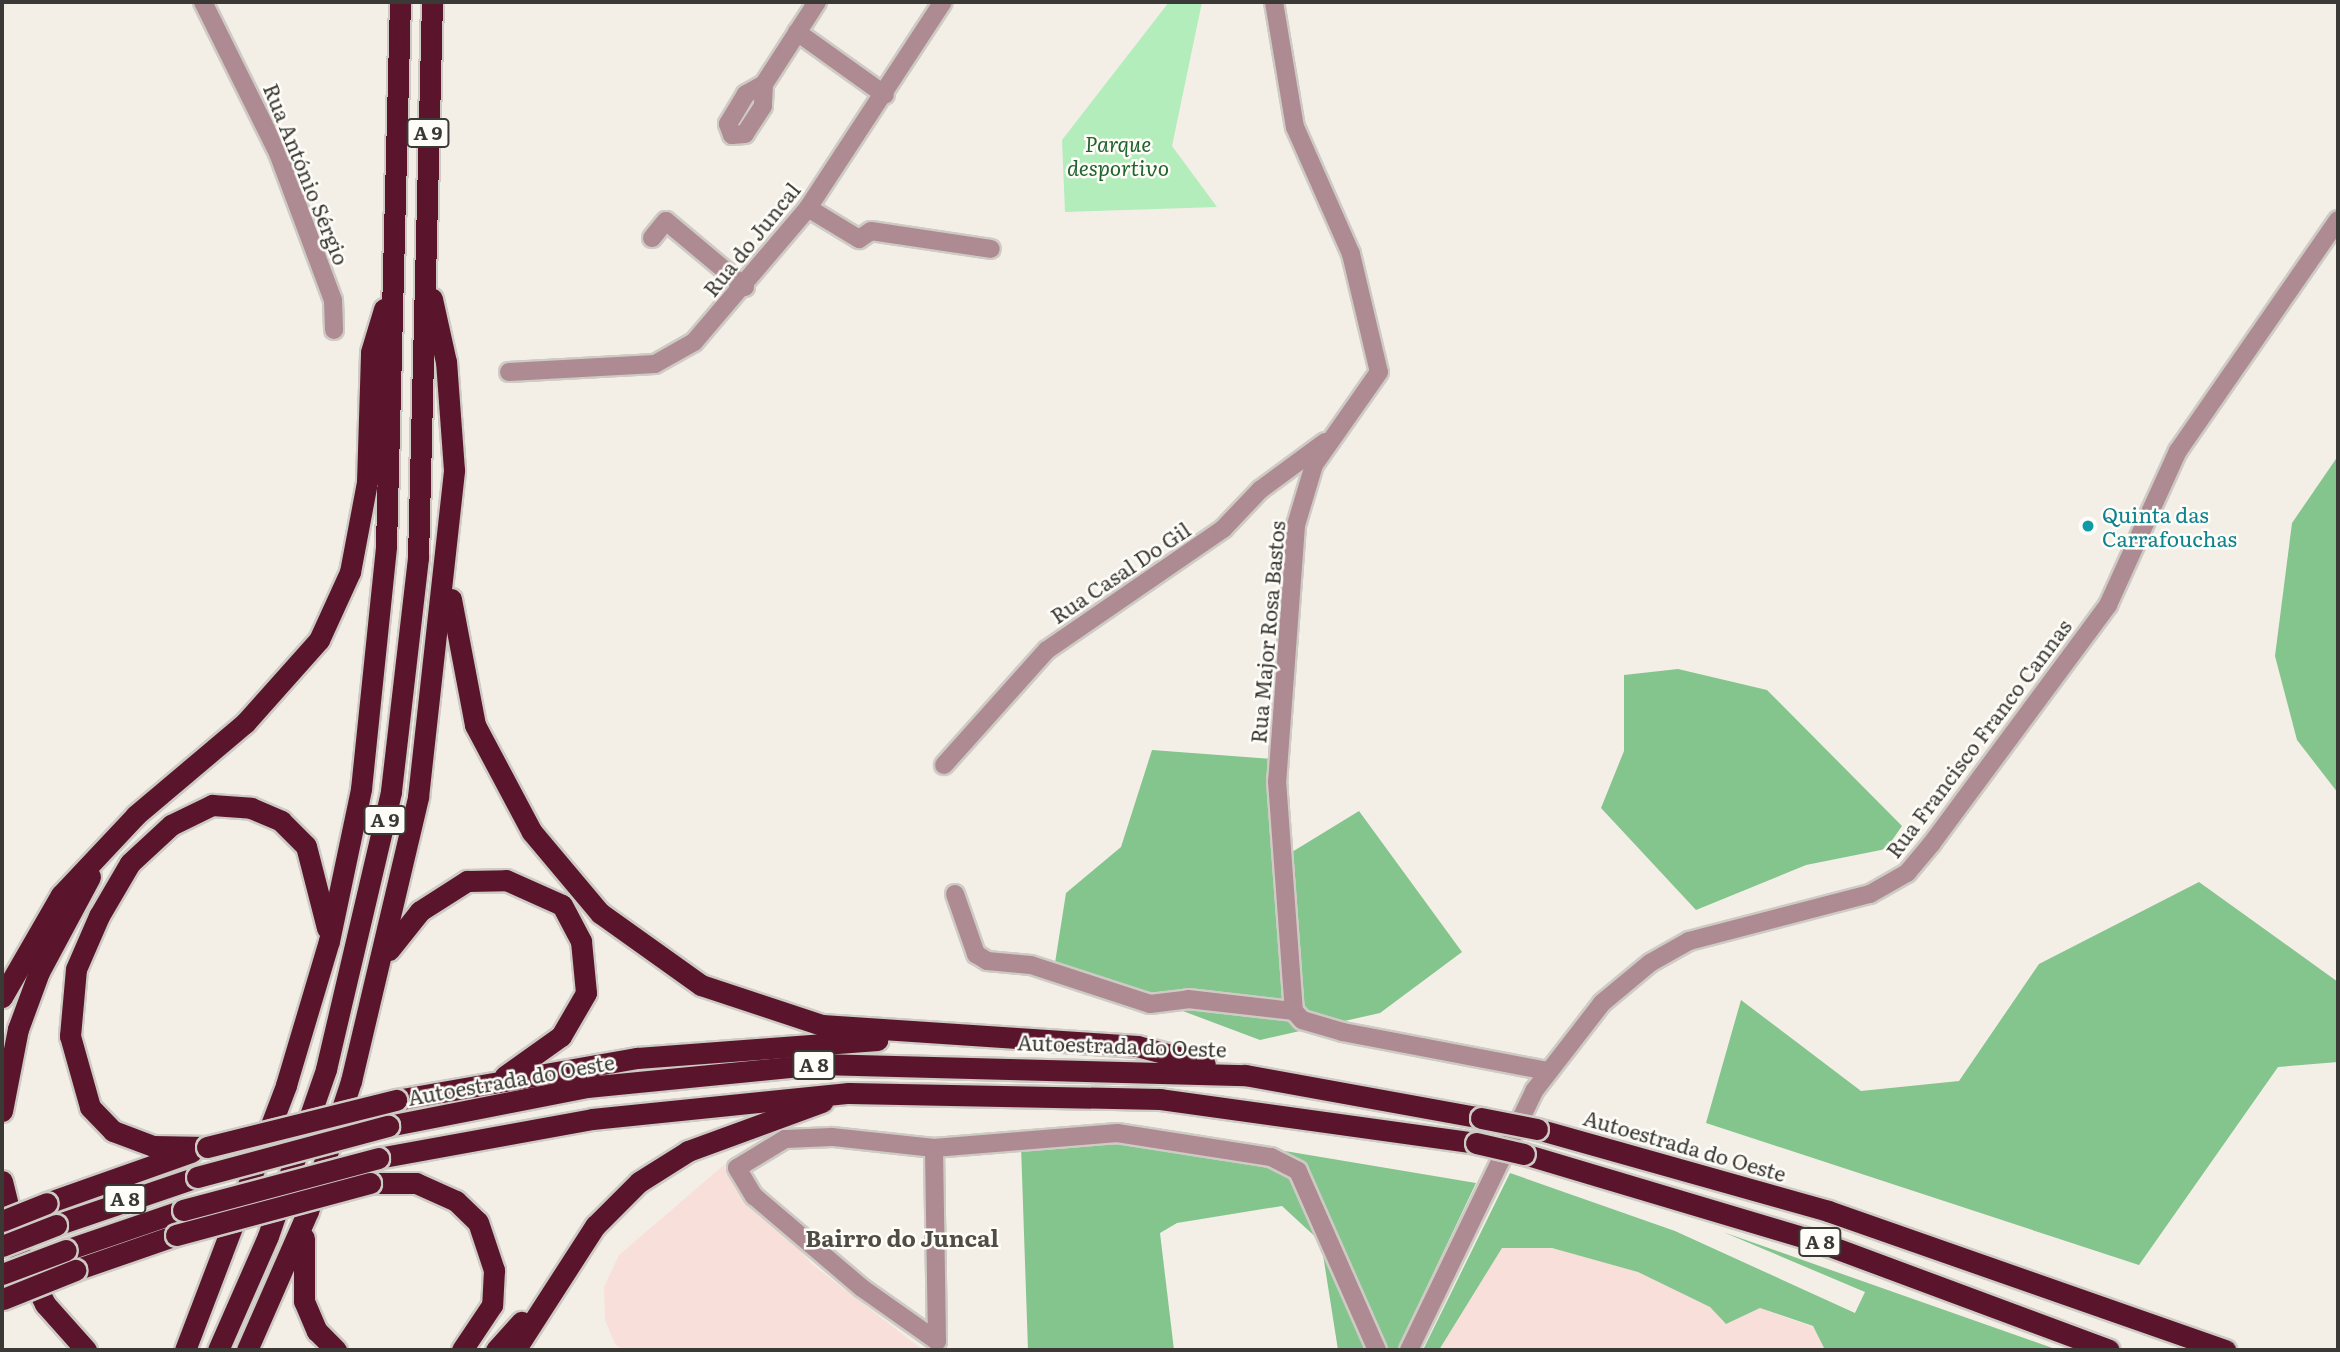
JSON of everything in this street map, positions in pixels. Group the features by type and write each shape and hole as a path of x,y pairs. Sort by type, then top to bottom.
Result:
{"highway":[{"name":"A 9","path":"184,1350 239,1220 329,941 361,789 386,546 400,2"},
{"name":"A 9","path":"218,1350 268,1236 326,1069 391,791 418,558 432,2"},
{"path":"247,1350 308,1211 386,954 418,797 446,562 454,470 446,362 425,265"},
{"path":"2,997 61,895 102,857 136,815 283,686 341,601 367,482 371,352 391,286"},
{"path":"446,562 475,725 532,832 600,914 701,985 771,1012 822,1025 1137,1046 1245,1075"},
{"path":"206,1147 153,1146 113,1131 89,1107 70,1035 76,970 99,916 130,863 171,825 212,805 251,808 281,821 306,846 329,941"},
{"path":"2,1111 18,1030 39,972 102,857"},
{"path":"386,954 420,911 467,881 506,880 562,905 581,941 586,993 561,1036 494,1082"},
{"path":"2,1222 47,1203 206,1147 396,1100 637,1058 945,1035"},
{"name":"Autoestrada do Oeste","path":"2,1246 197,1177 388,1126 587,1087 820,1064 1245,1075 1537,1129 1828,1211 2225,1350"},
{"path":"515,1350 555,1284 604,1217 639,1182 688,1151 849,1093"},
{"name":"A 8","path":"2,1274 183,1210 378,1158 592,1119 849,1093 1160,1099 1476,1143 1524,1154 1819,1242 2109,1350"},
{"path":"2,1181 20,1254 45,1304 86,1350"},
{"path":"2,1299 176,1235 370,1184 416,1183 456,1201 478,1222 494,1270 492,1305 462,1350"},
{"path":"308,1211 301,1259 304,1301 317,1331 336,1350"},
{"path":"496,1350 555,1284"}],"street":[{"name":"Rua António Sérgio","path":"203,2 278,153 333,300 334,330"},
{"path":"764,84 817,2"},
{"name":"Rua do Juncal","path":"509,372 655,364 694,342 745,287 808,208 885,95 943,2"},
{"name":"Rua Major Rosa Bastos","path":"1275,2 1295,127 1351,254 1379,372 1314,465 1296,525 1277,781 1294,1012"},
{"path":"797,32 885,95"},
{"path":"808,208 859,239 871,231 991,249"},
{"path":"652,238 671,215 745,287"},
{"name":"Rua Francisco Franco Cannas","path":"1409,1350 1548,1071 1602,1003 1650,963 1689,941 1871,894 1907,873 2108,605 2178,451 2338,220"},
{"name":"Rua Casal Do Gil","path":"944,765 1046,650 1223,530 1268,484 1338,432"},
{"path":"955,894 976,954 987,961 1031,965 1150,1004 1188,999 1294,1012 1302,1020 1343,1032 1548,1071"},
{"path":"934,1148 937,1341 862,1288 754,1196 737,1168 785,1139 832,1137 934,1148 1117,1133 1272,1157 1298,1171 1377,1350"}],"shaded area":[{"path":"725,1164 812,1264 923,1350 623,1350 615,1344 605,1320 604,1287 619,1255"},
{"path":"1502,1248 1552,1248 1636,1271 1710,1307 1726,1324 1760,1308 1813,1327 1825,1350 1439,1350"}],"green space":[{"name":"Parque desportivo","path":"1169,2 1202,2 1172,146 1217,207 1065,212 1062,140"},
{"path":"2338,456 2338,793 2297,740 2275,656 2292,523"},
{"path":"1678,669 1767,690 1902,826 1886,849 1806,865 1696,910 1601,808 1624,751 1624,675"},
{"path":"1152,750 1287,760 1292,852 1359,811 1462,952 1380,1013 1260,1040 1055,963 1066,893 1121,847"},
{"path":"2199,882 2338,982 2338,1062 2278,1067 2139,1265 1706,1123 1741,1000 1861,1091 1959,1081 2039,964"},
{"path":"1131,1127 1476,1183 1397,1350 1338,1350 1321,1242 1282,1206 1177,1223 1160,1233 1174,1350 1028,1350 1021,1146"},
{"path":"1510,1173 1675,1231 1855,1313 1865,1292 1723,1232 2058,1350 1825,1350 1813,1326 1760,1308 1726,1324 1710,1307 1638,1272 1552,1248 1502,1248 1439,1350 1423,1350"}],"place":[{"name":"Quinta das Carrafouchas","path":"2088,526"}],"district":[{"name":"Bairro do Juncal","path":"902,1237"}]}
